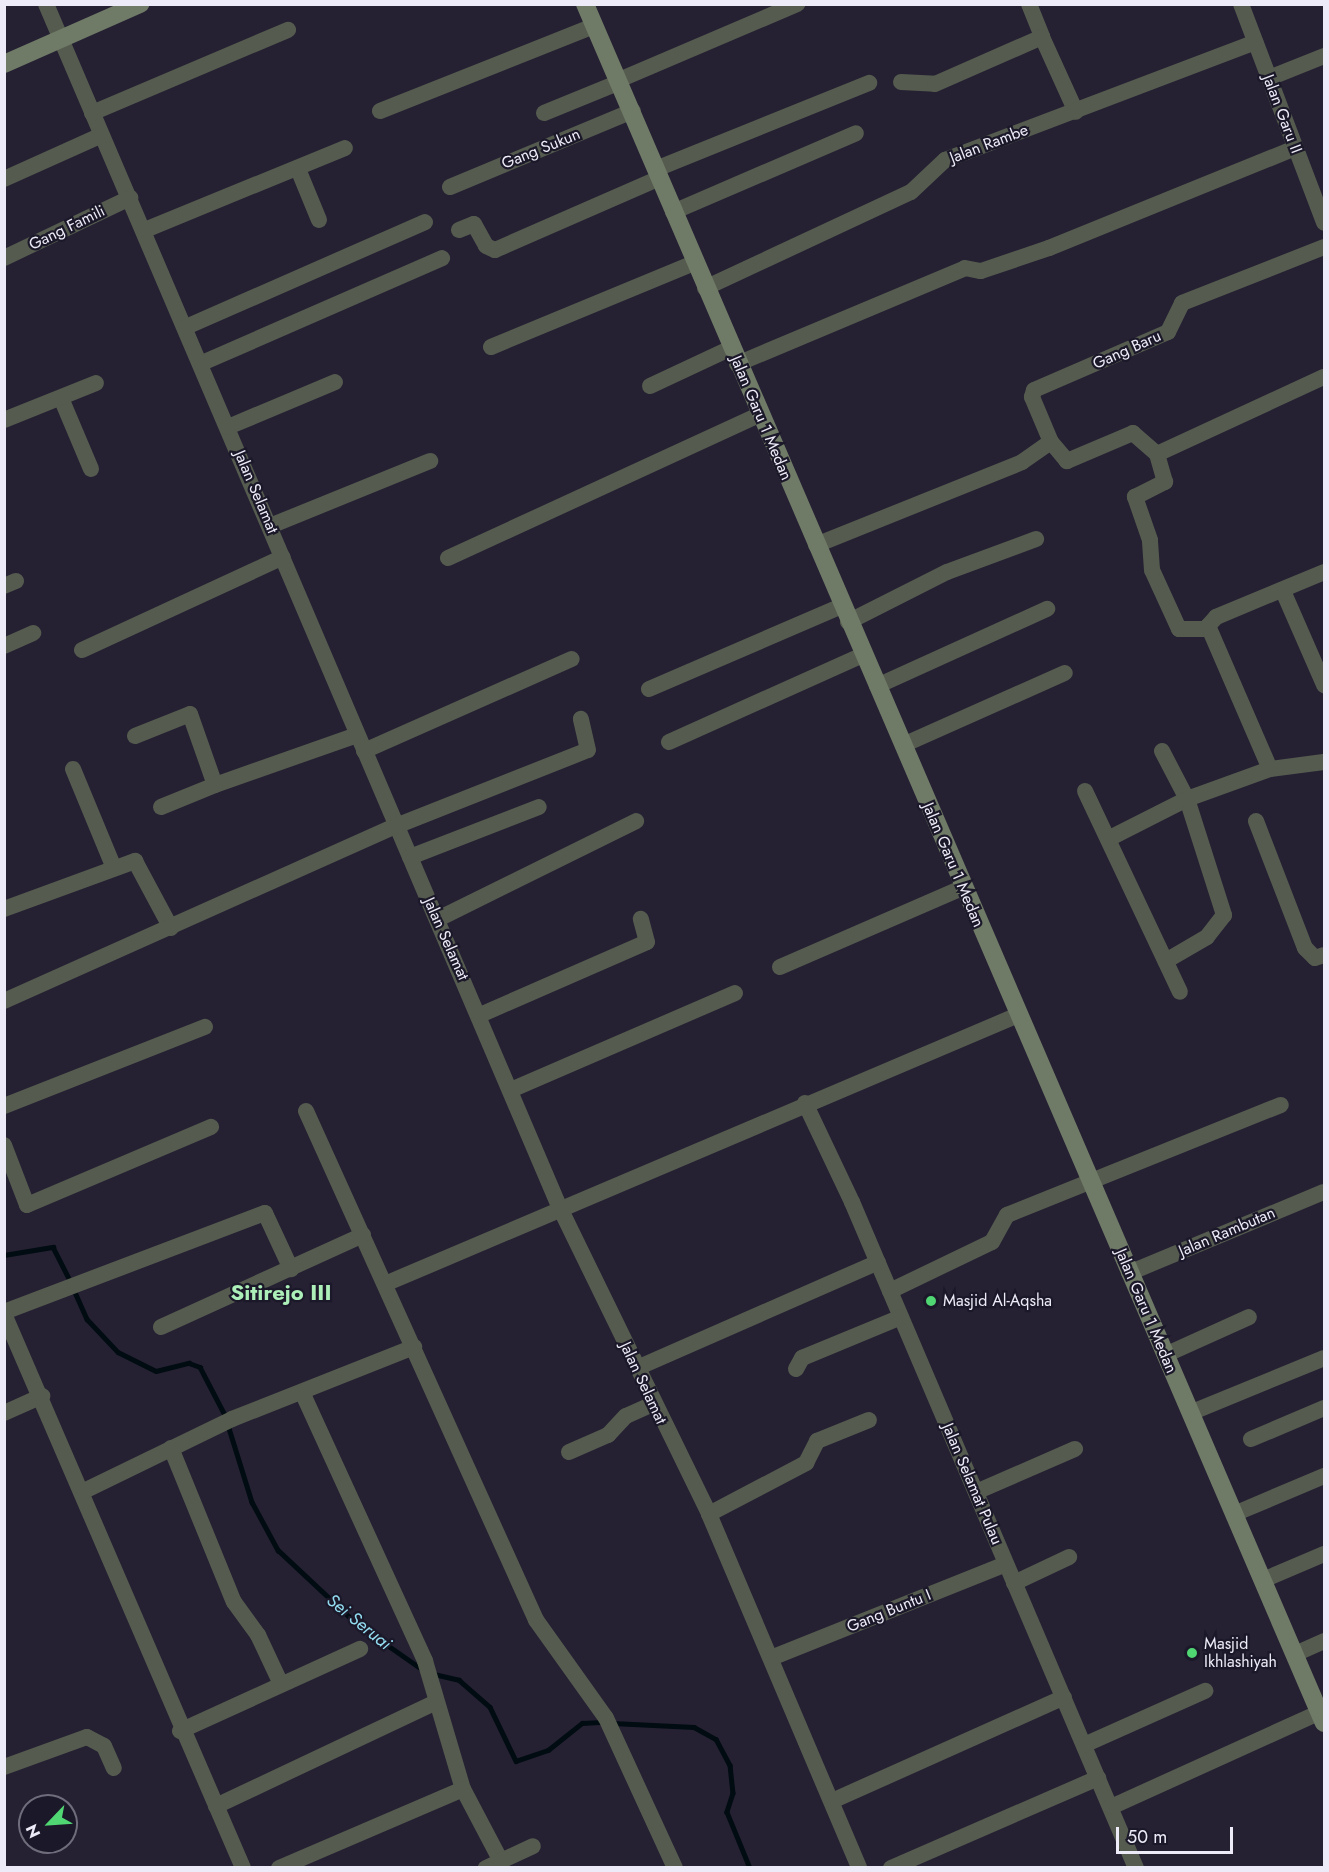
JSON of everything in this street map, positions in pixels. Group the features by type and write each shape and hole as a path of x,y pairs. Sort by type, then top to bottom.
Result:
{"street":[{"name":"Jalan Selamat","path":"46,4 202,363 357,735 480,1015 559,1206 653,1404 709,1514 859,1868"},
{"path":"4,64 140,4"},
{"name":"Jalan Garu 1 Medan","path":"585,4 633,111 759,416 1322,1718"},
{"path":"544,113 797,4"},
{"path":"1029,4 1076,112"},
{"name":"Jalan Garu II","path":"1241,4 1324,223"},
{"path":"380,111 594,26"},
{"path":"92,113 288,30"},
{"path":"901,82 935,84 1042,37"},
{"name":"Jalan Rambe","path":"705,288 911,192 945,160 1255,42"},
{"path":"1269,78 1324,56"},
{"path":"459,230 474,224 486,246 495,250 658,174 869,83"},
{"name":"Gang Sukun","path":"450,187 633,111"},
{"path":"674,212 856,133"},
{"path":"4,179 102,135"},
{"path":"144,230 345,148"},
{"path":"650,386 965,268 981,272 1049,248 1295,148"},
{"path":"298,169 320,220"},
{"name":"Gang Famili","path":"4,258 130,198"},
{"path":"186,327 425,222"},
{"name":"Gang Baru","path":"1051,442 1032,397 1034,390 1168,332 1182,303 1324,247"},
{"path":"202,363 442,258"},
{"path":"491,347 694,263"},
{"path":"1157,454 1324,377"},
{"path":"228,427 335,382"},
{"path":"4,420 96,383"},
{"path":"61,398 91,469"},
{"path":"447,558 759,416"},
{"path":"816,545 1022,462 1051,442 1068,461 1133,433 1157,454 1166,482 1135,497 1150,540 1152,570 1179,629 1209,629"},
{"path":"270,526 430,461"},
{"path":"649,689 1036,539"},
{"path":"82,650 283,557"},
{"path":"1209,629 1216,617 1324,572"},
{"path":"1282,591 1324,685"},
{"path":"877,686 1047,609"},
{"path":"1209,629 1270,769"},
{"path":"4,646 33,633"},
{"path":"669,742 863,655"},
{"path":"364,751 572,659"},
{"path":"903,745 1065,673"},
{"path":"135,736 190,714 215,785"},
{"path":"4,1001 396,826 588,750 581,719"},
{"path":"161,807 215,785 357,735"},
{"path":"1162,751 1187,799 1224,915 1207,938 1166,961"},
{"path":"1110,838 1187,799 1270,769 1324,762"},
{"path":"72,769 114,868"},
{"path":"1085,791 1110,838 1180,992"},
{"path":"410,857 538,807"},
{"path":"438,919 636,821"},
{"path":"1256,821 1305,948 1315,958 1324,956"},
{"path":"4,909 114,868 137,863 171,928"},
{"path":"780,967 962,888"},
{"path":"480,1015 647,942 641,919"},
{"path":"511,1090 735,993"},
{"path":"385,1284 559,1206 1018,1015"},
{"path":"4,1106 205,1027"},
{"name":"Jalan Selamat Pulau","path":"805,1103 878,1262 1136,1868"},
{"path":"890,1291 992,1242 1007,1215 1089,1180 1281,1106"},
{"path":"306,1112 536,1620 610,1725 675,1868"},
{"path":"4,1145 27,1204 211,1127"},
{"name":"Jalan Rambutan","path":"1129,1273 1324,1192"},
{"path":"243,1868 180,1731 84,1491 4,1313 71,1283 265,1213 291,1269"},
{"path":"161,1327 363,1235"},
{"path":"637,1368 878,1262"},
{"path":"796,1369 802,1358 901,1317"},
{"path":"1165,1355 1249,1317"},
{"path":"84,1491 227,1422 414,1347"},
{"path":"1190,1413 1324,1358"},
{"path":"302,1392 426,1669 463,1789 493,1864 532,1846"},
{"path":"4,1413 42,1396"},
{"path":"570,1452 608,1435 626,1416 653,1404"},
{"path":"1251,1438 1324,1408"},
{"path":"709,1514 806,1463 817,1441 869,1420"},
{"path":"171,1448 234,1602 258,1635 281,1684"},
{"path":"976,1492 1076,1449"},
{"path":"1234,1514 1324,1476"},
{"path":"1263,1580 1324,1554"},
{"path":"1014,1583 1069,1557"},
{"name":"Gang Buntu I","path":"771,1658 1006,1564"},
{"path":"1294,1654 1324,1641"},
{"path":"180,1731 360,1650"},
{"path":"1084,1745 1206,1691"},
{"path":"832,1801 1064,1697"},
{"path":"216,1806 436,1702"},
{"path":"1111,1808 1322,1718"},
{"path":"4,1767 87,1737 104,1746 114,1768"},
{"path":"891,1868 1098,1778"},
{"path":"279,1868 463,1789"}],"waterway":[{"name":"Sei Seruai","path":"4,1255 53,1247 71,1282"},
{"name":"Sei Seruai","path":"74,1290 87,1319 118,1352 156,1371 189,1363 200,1367 226,1417"},
{"name":"Sei Seruai","path":"228,1425 252,1502 278,1550 356,1623 423,1670"},
{"name":"Sei Seruai","path":"434,1674 459,1680 490,1707 516,1761 548,1750 582,1723 603,1722"},
{"name":"Sei Seruai","path":"612,1723 694,1727 716,1739 730,1765 733,1793 727,1812 750,1868"}],"place":[{"name":"Masjid Al-Aqsha","path":"931,1301"},
{"name":"Masjid Ikhlashiyah","path":"1192,1653"}],"district":[{"name":"Sitirejo III","path":"281,1293"}]}
